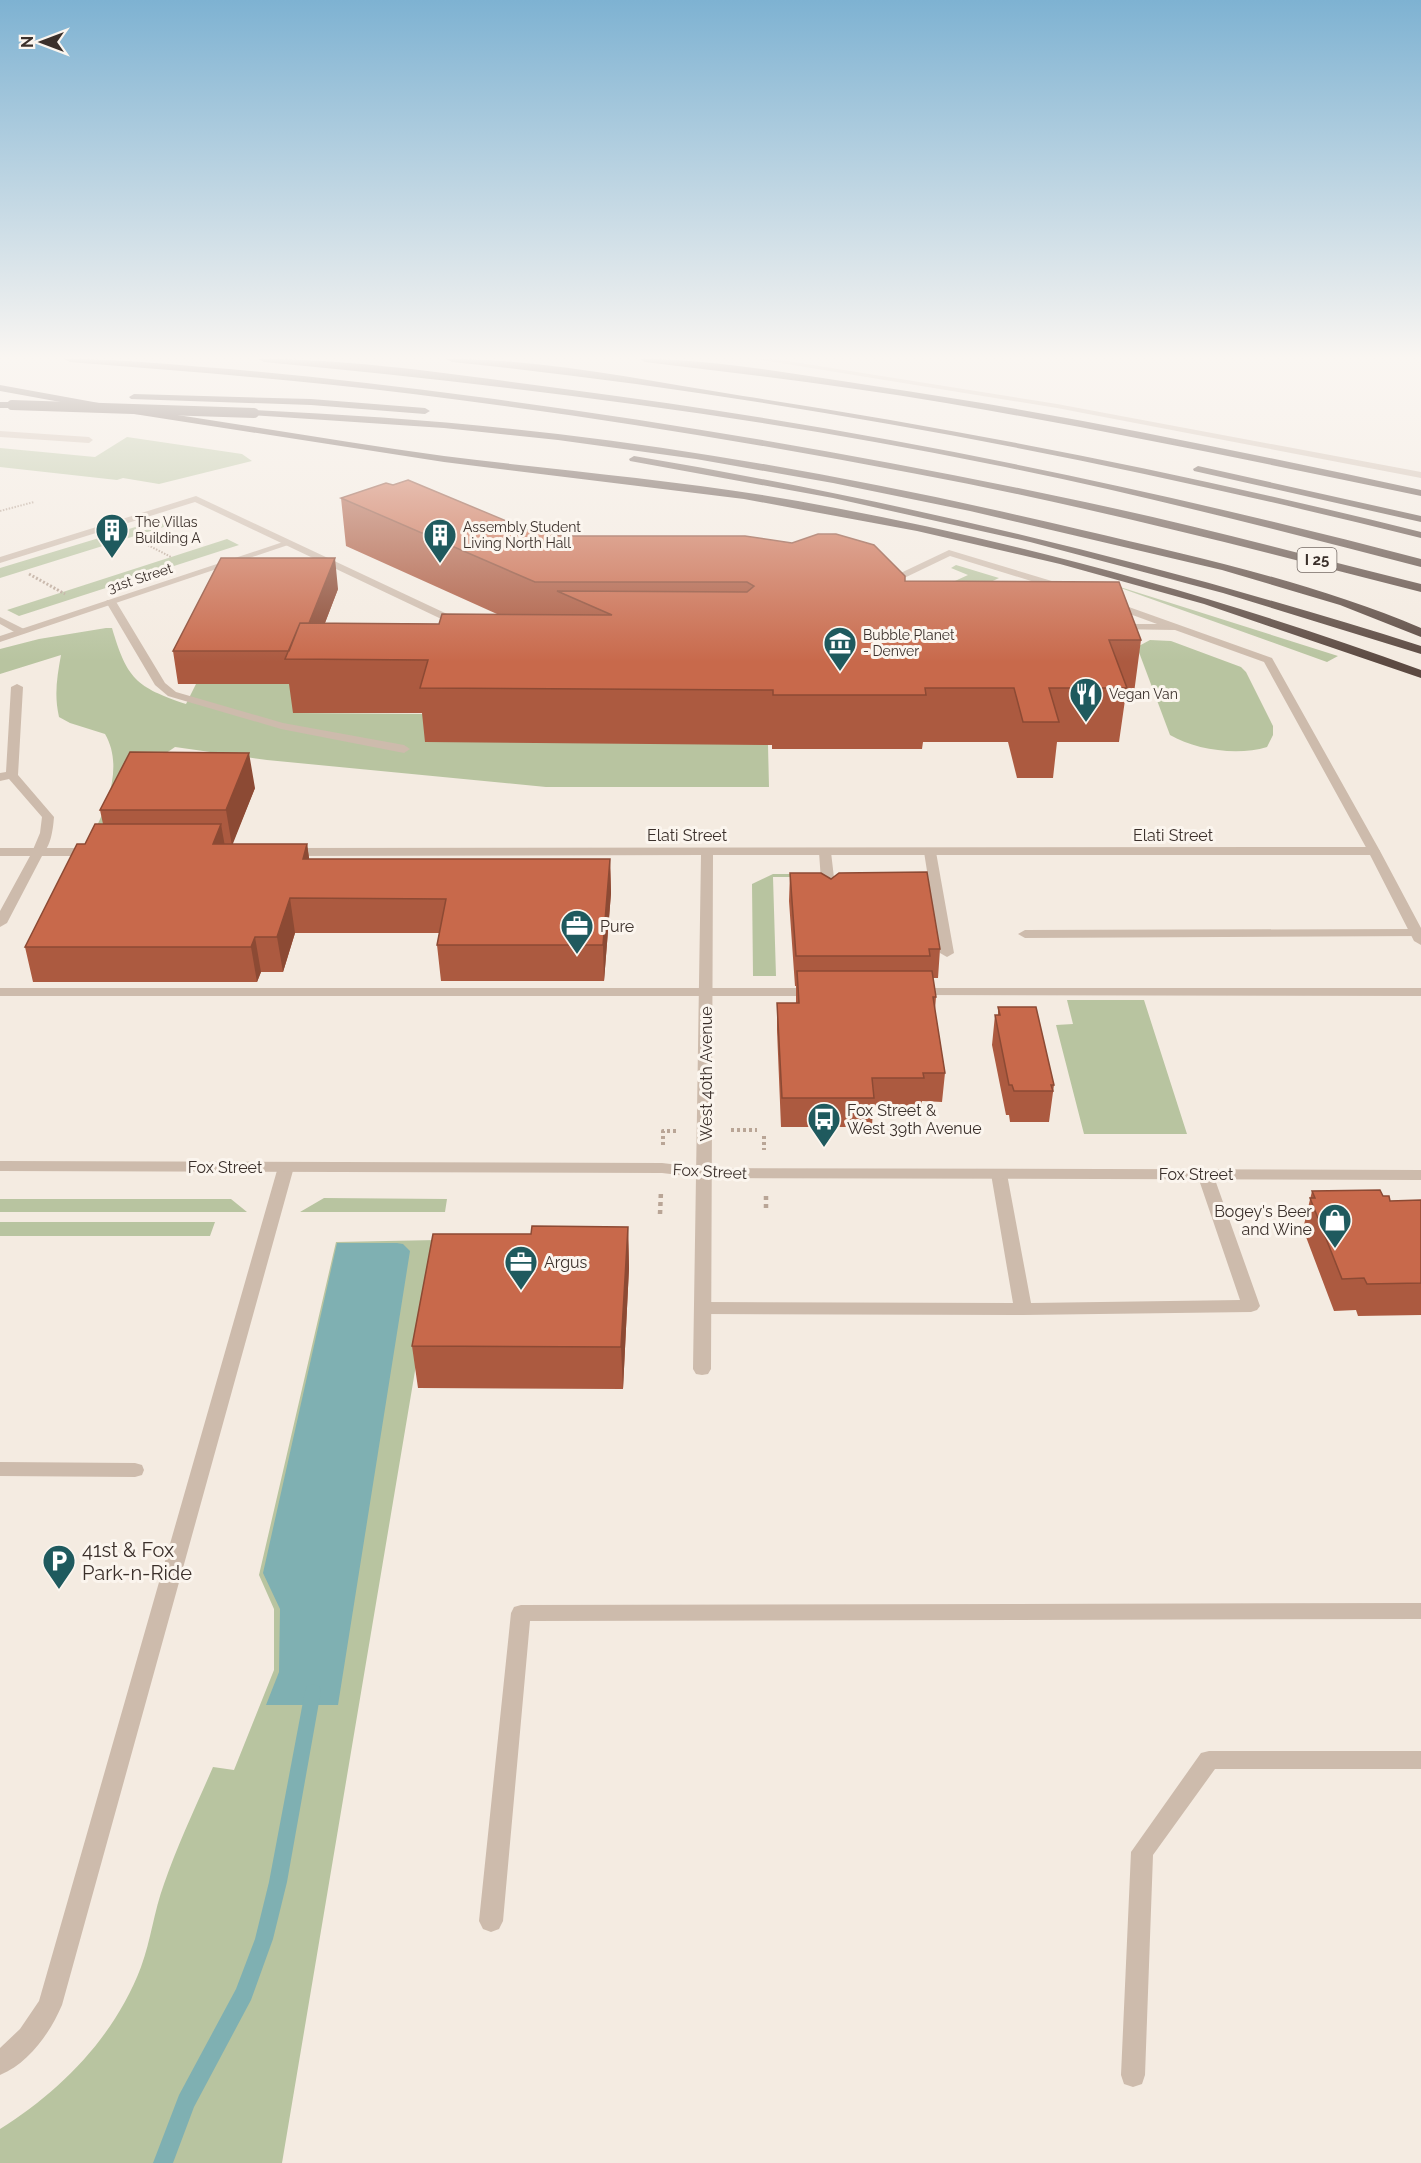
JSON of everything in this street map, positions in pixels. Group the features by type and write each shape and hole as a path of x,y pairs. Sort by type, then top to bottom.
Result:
{"highway":[{"path":"456,460 717,491 914,527 1089,568 1212,603 1320,637 1421,674"},
{"path":"525,460 808,491"},
{"path":"639,460 749,478 976,526 1188,579 1421,650"},
{"path":"716,460 890,491 1072,530 1256,577 1360,608 1421,633"},
{"name":"I 25","path":"868,460 1212,533 1421,588"},
{"path":"975,460 1133,491 1421,562"},
{"path":"1095,460 1421,535"},
{"path":"1266,460 1421,493"},
{"path":"823,466 903,466"},
{"path":"1184,466 1421,519"}],"street":[{"path":"1342,460 1421,475"},
{"path":"0,560 196,499 468,628"},
{"name":"31st Street","path":"0,639 289,543"},
{"path":"910,594 893,579 949,553 1072,590"},
{"path":"1010,580 1020,575"},
{"path":"1025,934 1419,937 1268,660 1098,599"},
{"path":"111,602 161,685 172,694 281,726 404,748"},
{"path":"0,620 22,632"},
{"path":"1107,627 1175,627"},
{"path":"0,924 38,852 46,833 48,817 6,776 17,687"},
{"path":"0,852 109,852"},
{"name":"Elati Street","path":"279,852 1374,852"},
{"name":"West 40th Avenue","path":"702,1369 707,852"},
{"path":"825,852 830,901"},
{"path":"930,852 947,953"},
{"path":"0,992 834,992"},
{"path":"906,992 1421,992"},
{"name":"Fox Street","path":"0,1166 662,1168 705,1173 1421,1175"},
{"path":"0,2063 22,2048 40,2024 50,2005 286,1167"},
{"path":"999,1174 1023,1309"},
{"path":"703,1308 1023,1309 1251,1306 1204,1174"},
{"path":"0,1469 135,1470"},
{"path":"491,1921 521,1614 1421,1611"},
{"path":"1133,2075 1142,1852 1209,1760 1421,1760"}],"path":[{"path":"0,512 34,501"},
{"path":"137,540 174,559"},
{"path":"28,574 71,598"}],"green space":[{"path":"0,460 252,461 159,484 123,478 117,480 0,467"},
{"path":"175,515 186,520 0,578 0,568"},
{"path":"227,539 239,545 19,616 7,610"},
{"path":"956,565 999,578 943,605 920,597 968,575 951,568"},
{"path":"1101,581 1338,656 1327,662"},
{"path":"112,628 123,659 136,679 155,692 186,704 196,684 302,684 293,713 433,714 768,745 769,787 546,787 267,760 175,747 146,767 105,828 96,828 106,805 112,781 113,757 105,734 70,723 59,717 56,694 61,655 0,674 0,649 39,639"},
{"path":"1150,640 1171,641 1241,667 1246,672 1273,726 1273,735 1267,747 1243,751 1217,750 1204,748 1170,735 1137,647"},
{"path":"773,874 804,874 806,877 773,877 776,976 753,976 752,884"},
{"path":"1067,1000 1144,1000 1187,1134 1084,1134 1056,1025 1073,1024"},
{"path":"324,1198 447,1199 445,1212 300,1212"},
{"path":"0,1199 231,1199 247,1212 0,1212"},
{"path":"0,1222 215,1222 210,1236 0,1236"},
{"path":"437,1240 282,2163 0,2163 0,2129 23,2114 65,2079 84,2060 117,2016 141,1967 169,1869 213,1767 234,1770 274,1670 274,1609 259,1575 336,1242"}],"water":[{"path":"337,1243 397,1243 403,1244 410,1251 338,1705 266,1705 279,1672 280,1609 263,1573"}],"building":[{"path":"408,480 528,530 563,536 745,536 792,543 818,534 836,534 874,545 905,576 905,581 1119,582 1141,640 1109,640 1127,688 1049,688 1059,722 1023,722 1014,688 925,688 926,695 773,695 773,690 420,688 428,660 285,659 300,623 439,624 442,614 612,615 557,591 747,592 754,586 747,582 535,582 341,498 386,483 393,485"},
{"path":"221,558 335,558 309,623 300,623 289,651 173,651"},
{"path":"130,752 249,753 226,810 100,810"},
{"path":"95,824 221,824 213,844 307,844 303,859 610,859 603,945 437,945 446,899 290,898 277,937 255,937 251,947 25,947 77,844 85,844"},
{"path":"927,872 940,949 929,949 930,956 796,956 790,873 821,873 831,879 839,873"},
{"path":"797,971 932,971 936,997 933,997 945,1073 923,1073 924,1078 872,1078 874,1098 782,1098 777,1003 799,1003"},
{"path":"998,1007 1036,1007 1054,1085 1051,1085 1053,1091 1014,1091 1012,1085 1009,1085 995,1015 1000,1015"},
{"path":"1380,1190 1383,1196 1389,1196 1390,1201 1421,1200 1421,1283 1367,1284 1364,1278 1342,1279 1310,1198 1315,1198 1312,1191"},
{"path":"532,1226 628,1227 621,1347 412,1346 433,1234 531,1234"}],"waterway":[{"path":"163,2163 186,2102 244,1993 264,1939 278,1882 313,1691"}],"place":[{"name":"The Villas Building A","path":"112,559"},
{"name":"Assembly Student Living North Hall","path":"440,564"},
{"name":"Bubble Planet - Denver","path":"840,672"},
{"name":"Vegan Van","path":"1086,723"},
{"name":"Pure","path":"577,955"},
{"name":"Fox Street & West 39th Avenue","path":"824,1148"},
{"name":"Bogey's Beer and Wine","path":"1335,1249"},
{"name":"Argus","path":"521,1291"},
{"name":"41st & Fox Park-n-Ride","path":"59,1590"}]}
